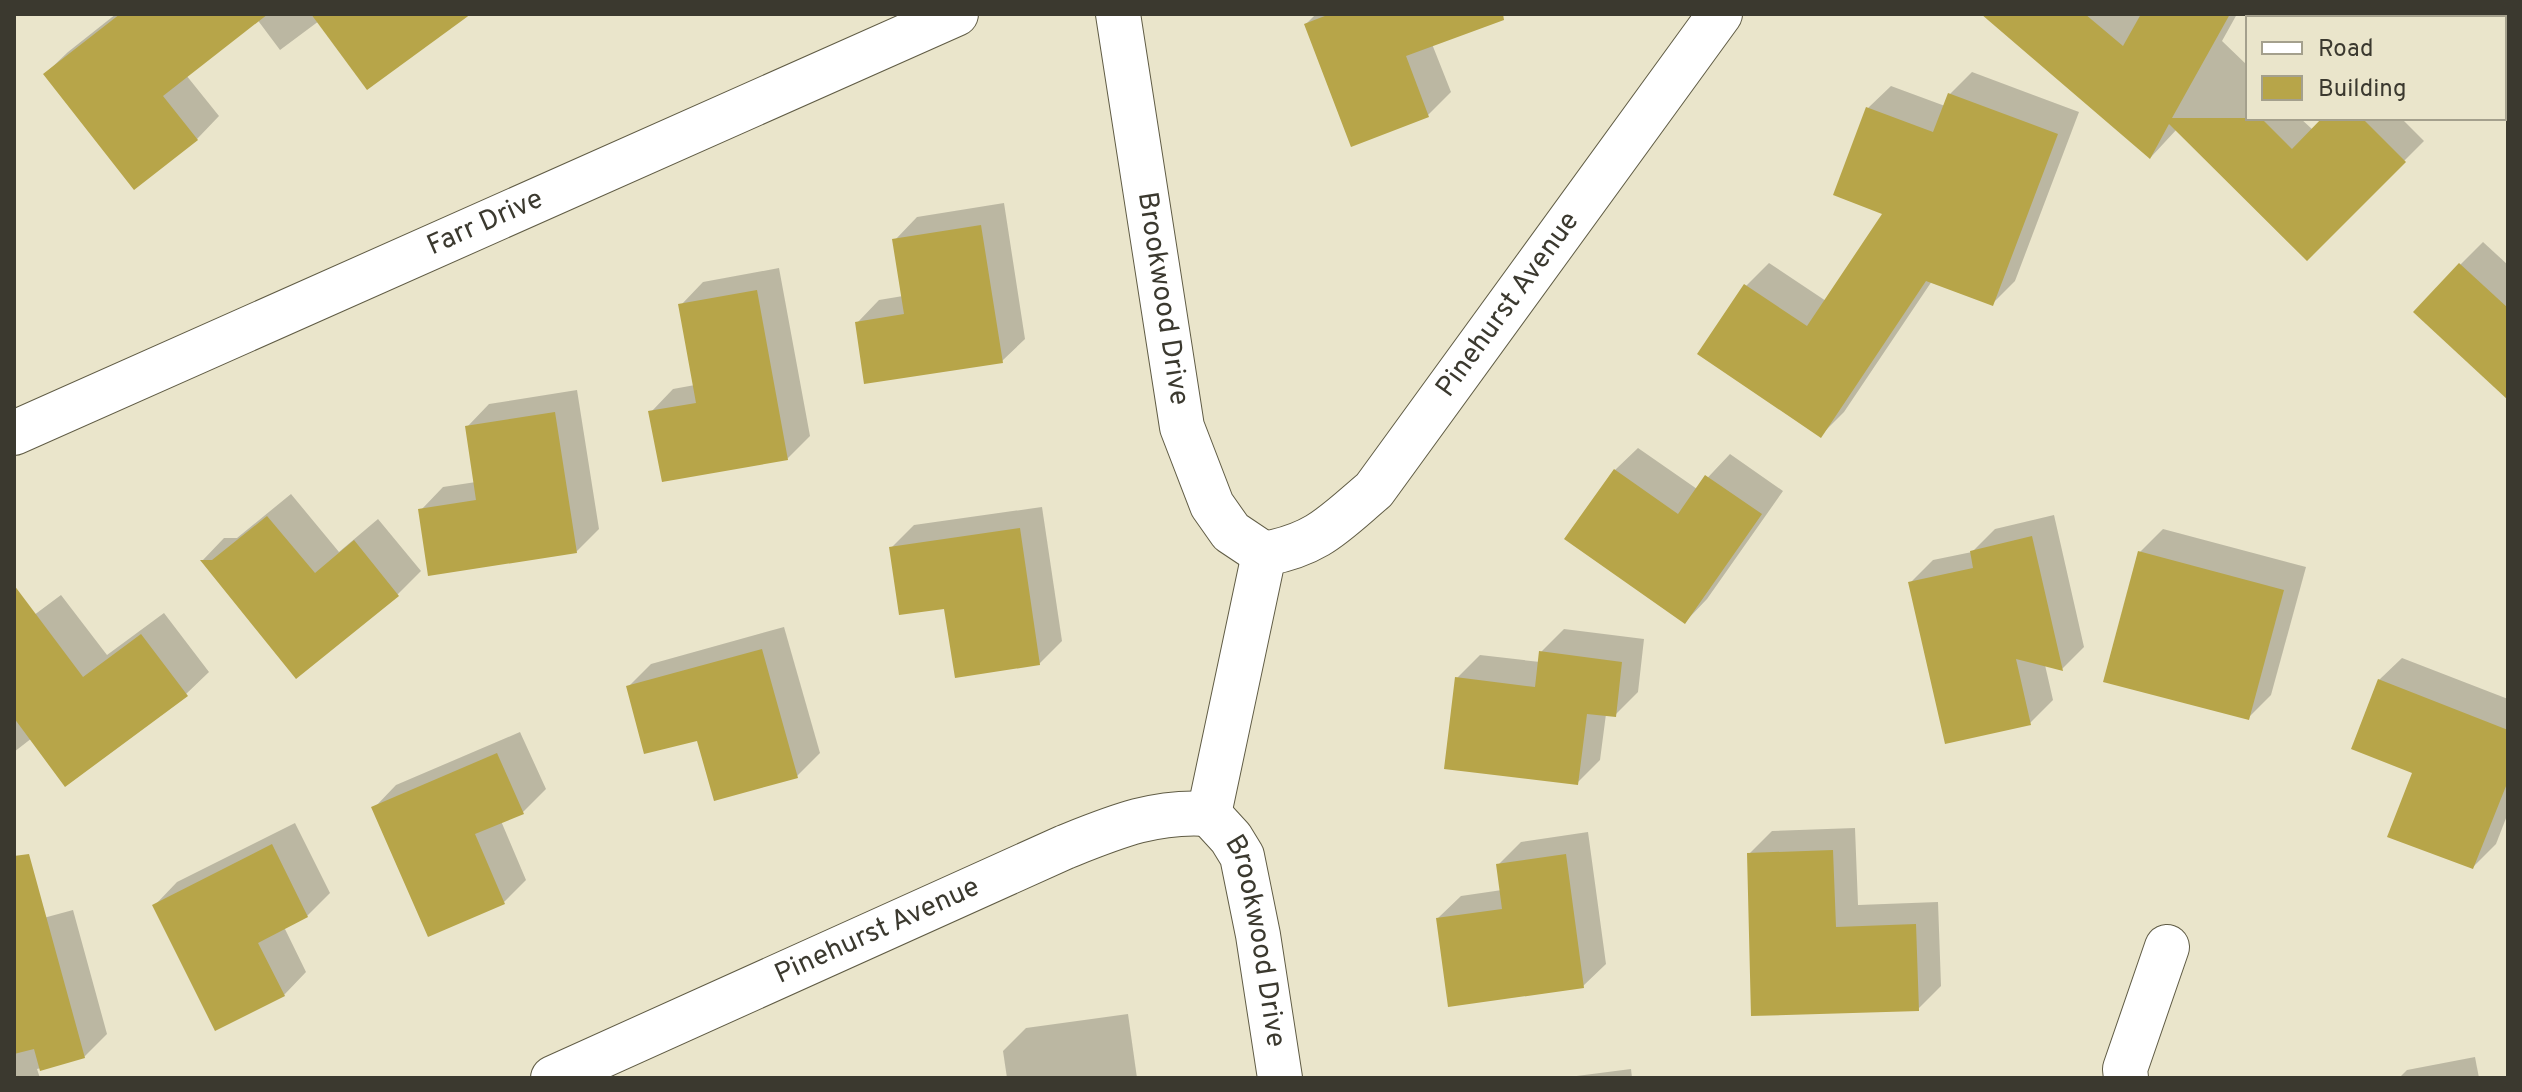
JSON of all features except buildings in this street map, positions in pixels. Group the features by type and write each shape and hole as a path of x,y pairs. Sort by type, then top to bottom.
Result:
{"street":[{"name":"Farr Drive","path":"14,433 956,14"},
{"name":"Brookwood Drive","path":"1118,14 1182,427 1212,505 1231,532 1264,554"},
{"name":"Pinehurst Avenue","path":"1264,554 1293,549 1321,535 1374,490 1720,14"},
{"path":"1209,814 1264,554"},
{"name":"Pinehurst Avenue","path":"553,1078 1065,847 1132,821 1187,813 1209,814"},
{"name":"Brookwood Drive","path":"1209,814 1231,838 1242,856 1258,935 1280,1078"},
{"path":"2126,1078 2125,1069 2167,947"}]}
